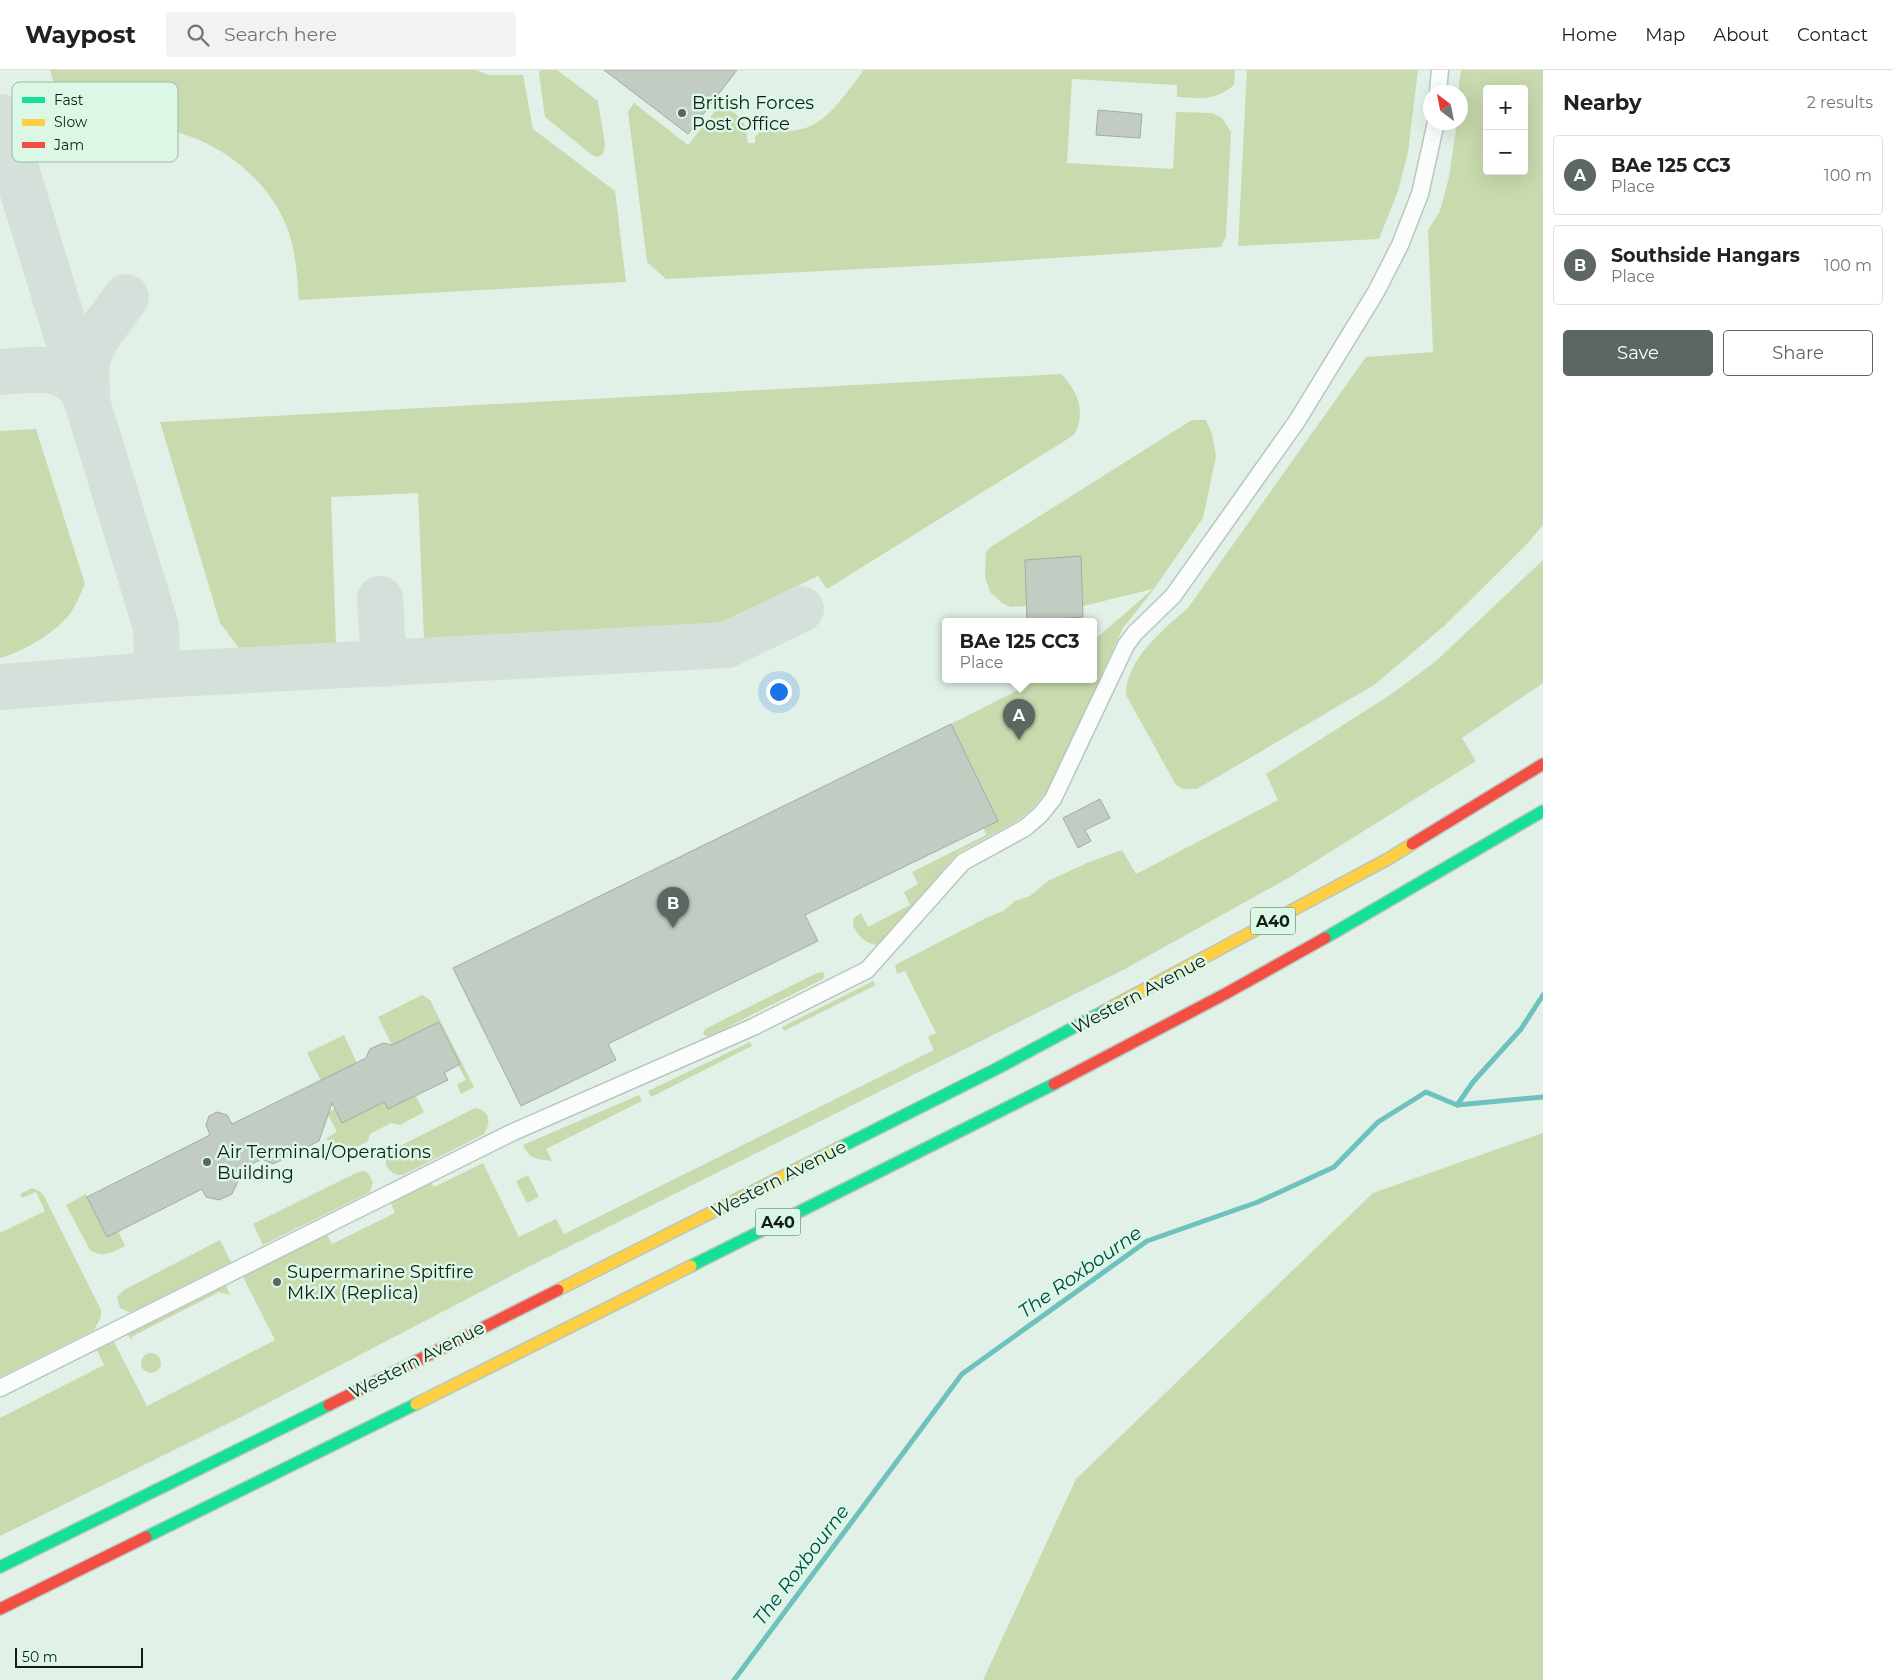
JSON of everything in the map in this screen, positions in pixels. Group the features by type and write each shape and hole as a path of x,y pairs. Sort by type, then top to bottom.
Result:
{"highway":[{"name":"Western Avenue","path":"0,1566 383,1378 998,1068 1388,859 1543,764"},
{"name":"A40","path":"0,1609 1011,1106 1225,994 1401,896 1543,811"}],"street":[{"path":"1439,85 1440,70"},
{"path":"0,1388 511,1134 753,1027 867,970 963,862 1025,828 1040,815 1053,799 1126,645 1135,633 1173,596 1298,421 1376,292 1400,245 1420,194 1434,130"}],"green space":[{"path":"50,70 475,70 490,75 523,75 533,129 615,191 626,282 299,300 294,252 286,225 276,205 263,187 228,156 208,144 178,133 178,82 53,82"},
{"path":"541,70 557,70 598,101 605,145 603,154 598,157 592,155 545,117 539,73"},
{"path":"864,70 1235,70 1234,85 1220,94 1207,98 1177,97 1177,85 1072,79 1067,163 1173,169 1176,112 1212,113 1222,118 1231,132 1226,236 1221,247 979,263 666,279 647,262 628,112 634,103 688,145 718,107 724,106 740,117 746,129 748,143 755,143 755,137 765,126 783,130 798,130 812,126 824,118"},
{"path":"1247,70 1418,70 1408,152 1398,191 1379,239 1238,246"},
{"path":"1461,70 1543,70 1543,525 1525,546 1444,626 1374,685 1197,789 1183,789 1176,785 1126,695 1132,669 1139,657 1157,636 1188,608 1366,357 1433,352 1428,230 1440,211 1449,177 1456,130 1468,130 1468,85 1459,85"},
{"path":"1061,374 1072,388 1079,403 1080,419 1074,435 827,589 818,576 718,624 424,639 418,493 331,497 336,643 239,648 220,623 160,422"},
{"path":"1192,420 1206,420 1212,434 1216,456 1203,518 1154,589 1123,628 1050,787 1031,810 1017,821 958,853 880,943 872,944 865,941 853,926 854,918 861,913 868,927 910,905 904,892 918,884 912,872 986,835 951,724 1032,683 1097,683 1097,638 1153,589 1083,606 1080,556 1025,560 1027,606 1011,607 1002,603 990,592 985,577 986,552 992,546"},
{"path":"36,429 85,584 73,609 60,625 41,639 19,651 0,658 0,431"},
{"path":"1543,560 1543,683 1462,738 1476,761 1290,877 1125,969 528,1267 243,1416 0,1536 0,1418 104,1365 96,1348 113,1340 147,1406 275,1340 242,1275 326,1233 332,1244 395,1213 390,1201 430,1181 434,1187 483,1163 519,1237 556,1219 564,1234 934,1050 928,1037 936,1033 905,971 897,974 895,965 1003,911 1015,901 1030,896 1048,881 1087,863 1122,850 1136,874 1278,800 1266,774 1387,697 1435,662"},
{"path":"823,972 825,976 823,979 710,1036 703,1034 705,1029 817,973"},
{"path":"873,981 876,985 784,1031 782,1027"},
{"path":"422,995 430,1000 474,1087 461,1094 457,1084 466,1080 440,1022 392,1045 378,1017"},
{"path":"344,1035 357,1063 321,1081 307,1053"},
{"path":"750,1042 752,1046 651,1097 648,1091"},
{"path":"639,1095 642,1101 546,1149 552,1161 531,1156 523,1145"},
{"path":"416,1096 424,1112 400,1125 391,1123 370,1134 368,1141 356,1147 341,1150 331,1144 326,1138 337,1132 327,1113 335,1109 342,1122 384,1102 388,1109"},
{"path":"475,1108 487,1114 488,1125 484,1134 403,1175 390,1171 386,1160 390,1151"},
{"path":"1543,1133 1543,1680 983,1680 1076,1479 1373,1193"},
{"path":"364,1171 368,1173 373,1182 370,1192 263,1245 253,1224 358,1172"},
{"path":"528,1175 539,1197 527,1203 516,1181"},
{"path":"32,1188 44,1196 101,1310 101,1317 94,1330 0,1377 0,1233 45,1211 36,1192 22,1198 20,1194"},
{"path":"86,1194 107,1236 118,1231 125,1246 104,1254 95,1253 90,1250 66,1205"},
{"path":"220,1240 231,1262 135,1310 129,1312 120,1308 117,1297 124,1290"},
{"path":"225,1284 230,1295 219,1292 133,1336 131,1340 127,1333"},
{"path":"147,1353 155,1353 161,1359 161,1367 155,1373 147,1373 141,1367 141,1359"}],"building":[{"name":"British Forces Post Office","path":"604,70 737,70 688,134"},
{"path":"1098,110 1142,114 1140,138 1096,135"},
{"path":"1081,556 1083,617 1027,618 1025,560"},
{"path":"951,724 998,821 805,915 818,941 608,1044 616,1060 521,1106 453,968"},
{"path":"1100,799 1110,818 1085,830 1091,841 1078,848 1063,818"},
{"name":"Air Terminal/Operations Building","path":"439,1022 460,1064 444,1073 448,1080 388,1109 384,1102 342,1123 332,1103 319,1141 273,1164 262,1159 234,1173 238,1181 232,1194 219,1200 206,1197 202,1189 107,1237 87,1197 210,1135 206,1125 209,1116 217,1112 227,1115 232,1124 366,1058 370,1049 383,1043 392,1045"}],"waterway":[{"name":"The Roxbourne","path":"734,1680 962,1374 1147,1241 1258,1202 1334,1167 1378,1122 1426,1092 1457,1105 1473,1082 1521,1029 1543,995"},
{"path":"1457,1105 1543,1097"}],"taxiway":[{"path":"0,117 12,156"},
{"path":"14,162 156,627 157,653 154,675"},
{"path":"87,394 86,370 93,345 126,297"},
{"path":"0,372 40,370 64,374 82,390 88,404"},
{"path":"380,599 384,664"},
{"path":"0,687 154,675 727,645 801,609"}],"traffic: fast":[{"path":"1325,938 1543,811"},
{"path":"839,1148 998,1068 1106,1010"},
{"path":"691,1266 1054,1084"},
{"path":"146,1537 416,1404"},
{"path":"0,1567 329,1405"}],"traffic: slow":[{"path":"1106,1010 1388,859 1412,844"},
{"path":"558,1290 839,1148"},
{"path":"416,1404 691,1266"}],"traffic: jam":[{"path":"1412,844 1543,764"},
{"path":"1054,1084 1225,994 1325,938"},
{"path":"329,1405 558,1290"},
{"path":"0,1609 146,1537"}],"place":[{"name":"British Forces Post Office","path":"682,113"},
{"name":"BAe 125 CC3","path":"1019,740"},
{"name":"Southside Hangars","path":"673,928"},
{"name":"Air Terminal/Operations Building","path":"207,1162"},
{"name":"Supermarine Spitfire Mk.IX (Replica)","path":"277,1282"}]}
